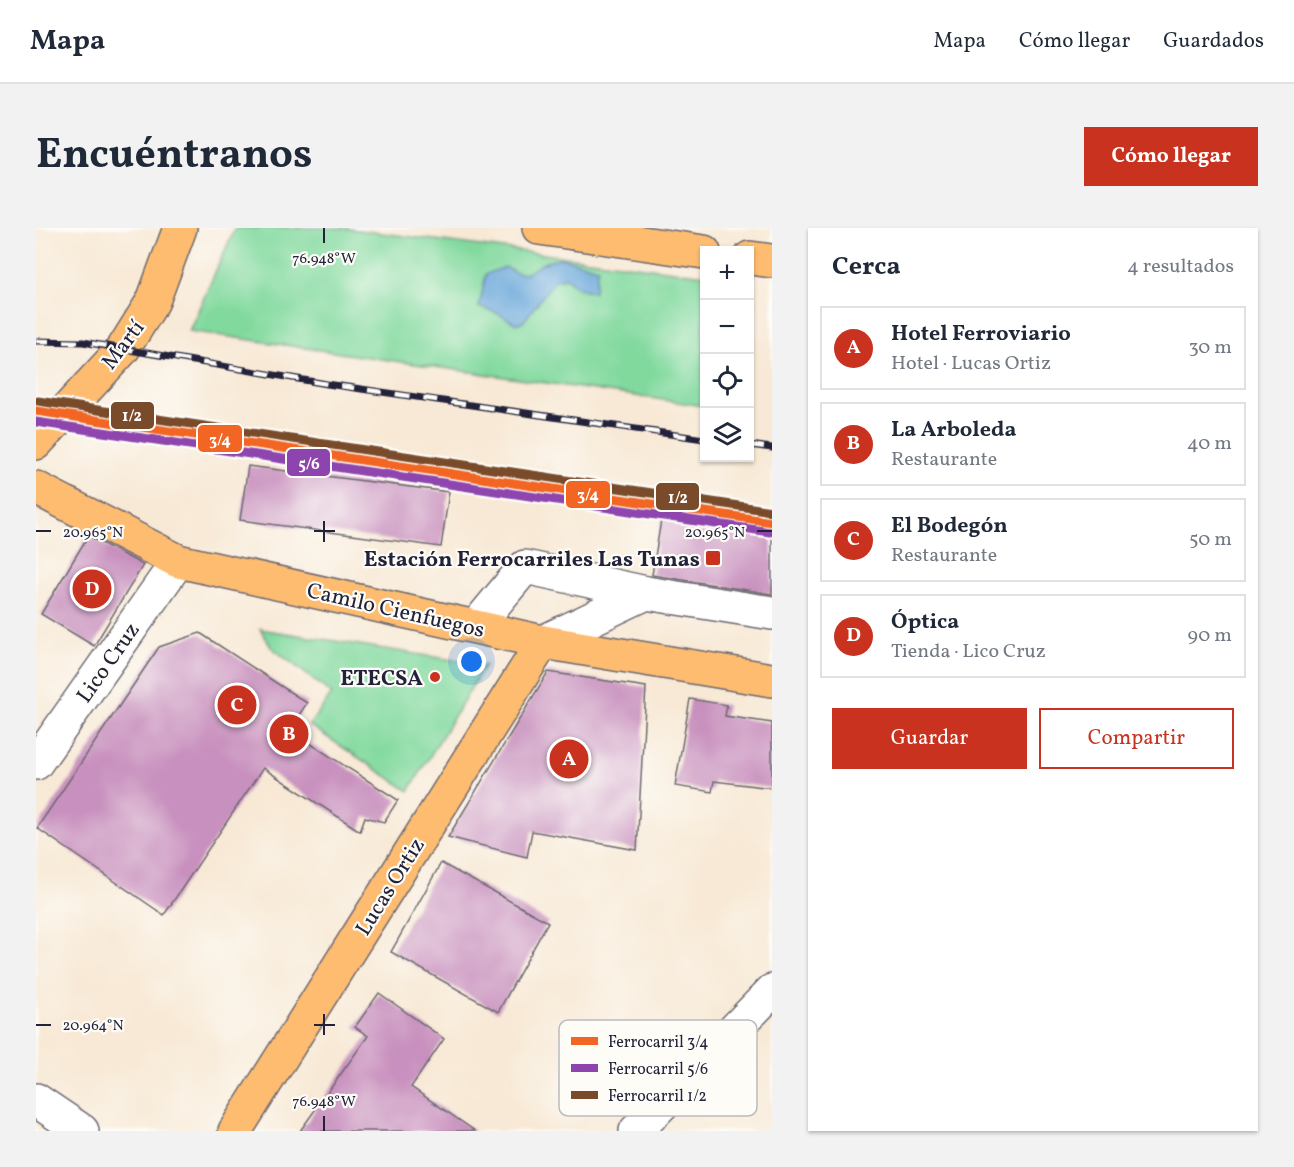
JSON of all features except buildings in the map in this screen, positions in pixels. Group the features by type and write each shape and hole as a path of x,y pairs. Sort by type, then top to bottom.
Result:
{"main road":[{"name":"Martí","path":"36,443 123,349 153,301 180,228"},
{"path":"548,229 700,251"},
{"path":"754,259 772,261"},
{"name":"Camilo Cienfuegos","path":"36,488 178,561 543,642 772,680"},
{"name":"Lucas Ortiz","path":"235,1131 543,642"}],"street":[{"name":"Lico Cruz","path":"36,763 178,561"},
{"path":"476,626 525,567 646,593 772,613"},
{"path":"543,642 646,593"},
{"path":"744,1020 772,991"},
{"path":"36,1100 82,1131"},
{"path":"636,1131 651,1116"}],"green space":[{"path":"235,228 343,228 700,274 700,405 189,331"},
{"path":"260,629 485,665 409,791 309,725 332,694 271,647"}],"water":[{"path":"561,258 598,268 594,292 578,288 566,278 555,280 524,321 516,324 497,313 479,307 486,274 505,267 523,274 546,262"}],"railway":[{"path":"36,341 83,342 327,384 700,438"},
{"path":"754,446 772,448"}],"rail line":[{"name":"1/2","path":"38,401 772,511"},
{"name":"3/4","path":"36,411 772,522"},
{"name":"5/6","path":"36,422 770,532"}],"place":[{"name":"Estación Ferrocarriles Las Tunas","path":"713,558"},
{"name":"Óptica","path":"92,589"},
{"name":"ETECSA","path":"435,677"},
{"name":"El Bodegón","path":"237,705"},
{"name":"La Arboleda","path":"289,734"},
{"name":"Hotel Ferroviario","path":"569,759"}]}
